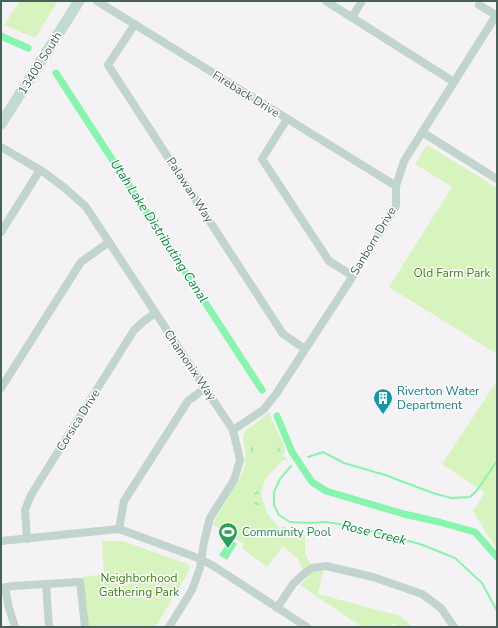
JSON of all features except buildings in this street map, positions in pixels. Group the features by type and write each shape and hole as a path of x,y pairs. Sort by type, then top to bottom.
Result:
{"main road":[{"name":"13400 South","path":"1,124 79,1"}],"street":[{"name":"Fireback Drive","path":"97,1 396,186"},
{"path":"326,1 454,82"},
{"path":"352,17 362,1"},
{"path":"480,5 496,14"},
{"name":"Sanborn Drive","path":"233,430 262,410 276,394 353,276 396,206 396,186 404,161 496,14"},
{"name":"Palawan Way","path":"135,24 108,65 283,334 305,350"},
{"path":"287,119 262,159 329,262 353,276"},
{"path":"422,132 497,179"},
{"name":"Chamonix Way","path":"1,147 40,170 66,189 86,207 233,430 240,460 234,480 210,518 204,542 202,560 192,590 169,627"},
{"path":"1,232 40,170"},
{"path":"1,388 81,262 108,242"},
{"name":"Corsica Drive","path":"27,539 25,510 32,495 134,330 155,313"},
{"path":"119,530 124,502 188,401 205,388"},
{"path":"1,541 119,530 212,565 307,627"},
{"path":"277,608 293,584 306,572 312,568 326,566 373,577 422,594 441,608 454,627"},
{"path":"15,627 3,588 80,582 84,627"},
{"path":"46,584 49,627"}],"green space":[{"path":"20,1 58,1 35,38 4,25"},
{"name":"Old Farm Park","path":"427,145 497,188 497,354 389,287 452,187 415,164"},
{"path":"497,381 497,550 473,511 485,493 442,464"},
{"path":"269,412 283,443 285,451 283,456 287,459 282,461 265,479 261,494 267,513 283,532 291,535 305,535 305,555 316,572 323,571 318,594 400,616 413,627 397,627 394,623 389,627 362,627 300,585 307,578 298,559 283,546 267,567 242,548 244,544 213,524 241,476 245,465 243,437 245,431"},
{"name":"Neighborhood Gathering Park","path":"102,541 122,541 188,564 190,569 154,627 88,627 82,577 104,574"}],"shaded area":[{"name":"Community Pool","path":"230,539 237,544 227,560 219,555"}],"waterway":[{"name":"Utah Lake Distributing Canal","path":"1,36 28,48"},
{"name":"Utah Lake Distributing Canal","path":"56,73 262,390"},
{"name":"Utah Lake Distributing Canal","path":"277,416 292,452 312,482 326,491 404,514 475,532 497,557"},
{"name":"Rose Creek","path":"308,457 323,452 344,463 385,475 433,493 451,498 470,497 478,489 497,461"},
{"name":"Rose Creek","path":"291,466 280,479 274,492 274,505 279,515 290,522 325,522 352,526 420,544 455,558 482,583 497,611"}],"place":[{"name":"Riverton Water Department","path":"383,415"},
{"name":"Community Pool","path":"228,549"}]}
